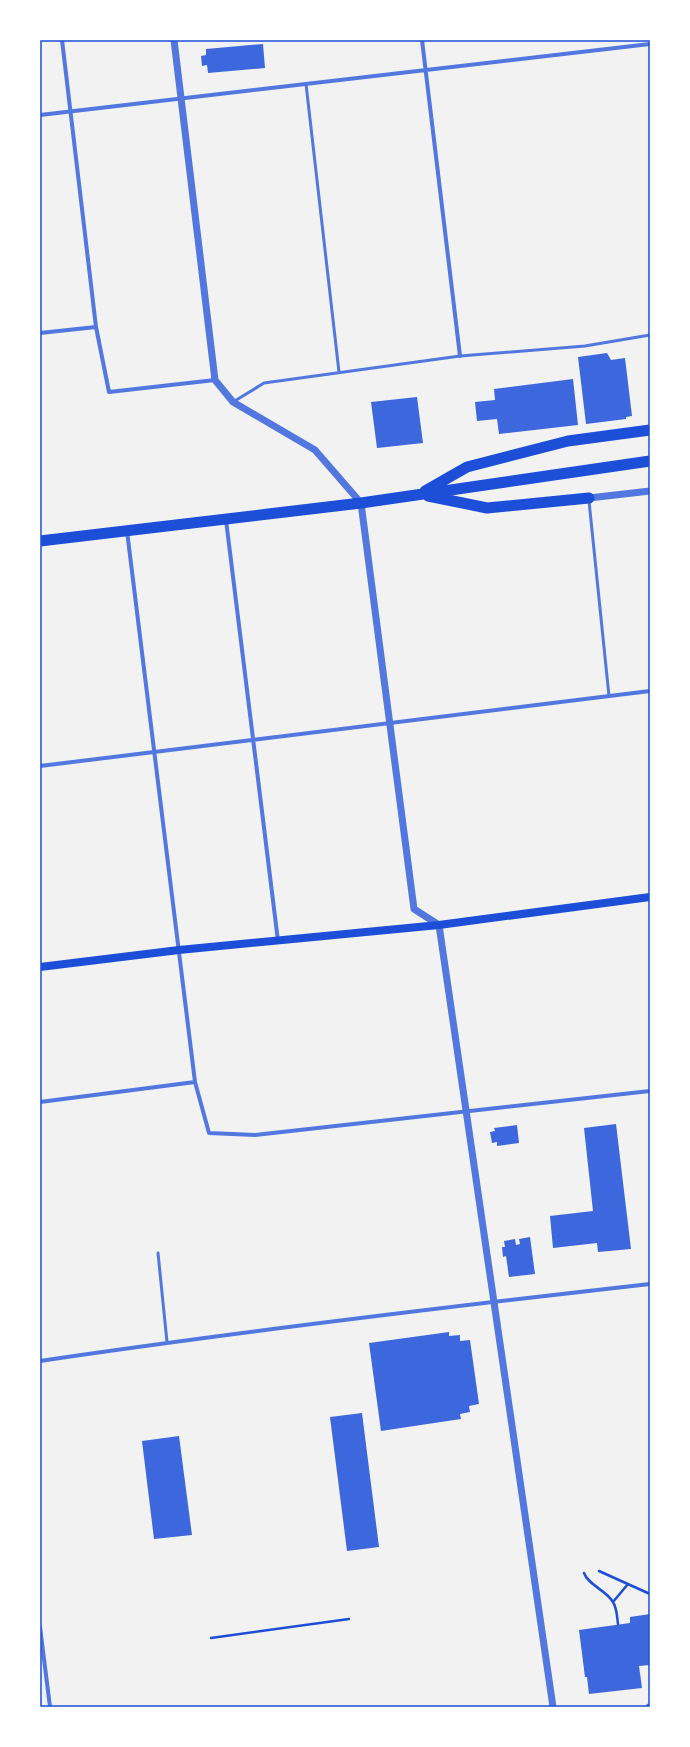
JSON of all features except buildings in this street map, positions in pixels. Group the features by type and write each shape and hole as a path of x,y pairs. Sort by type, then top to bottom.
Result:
{"highway":[{"path":"420,494 467,467 568,441 650,430"},
{"path":"40,541 361,503 650,461"},
{"path":"420,494 486,508 589,498"}],"main road":[{"path":"40,967 178,950 278,942 439,925 650,897"}],"street":[{"path":"62,40 96,327 109,392 215,380"},
{"path":"174,40 215,380 233,402 315,450 361,503 414,908 439,925 553,1707"},
{"path":"422,40 460,356"},
{"path":"40,115 650,44"},
{"path":"40,333 96,327"},
{"path":"589,498 650,491"},
{"path":"226,520 278,942"},
{"path":"127,531 195,1082 210,1133 255,1135 650,1091"},
{"path":"40,766 650,691"},
{"path":"40,1102 195,1082"},
{"path":"40,1361 167,1342 650,1284"},
{"path":"40,1628 50,1707"},
{"path":"40,1679 46,1679"}],"lane":[{"path":"306,84 339,372"},
{"path":"233,402 264,383 460,356 585,346 650,335"},
{"path":"589,498 609,696"},
{"path":"158,1253 167,1342"}],"path":[{"path":"599,1571 650,1594"},
{"path":"584,1572 585,1578 601,1589 613,1602 618,1624"},
{"path":"613,1602 628,1584"},
{"path":"210,1638 349,1620"}]}
